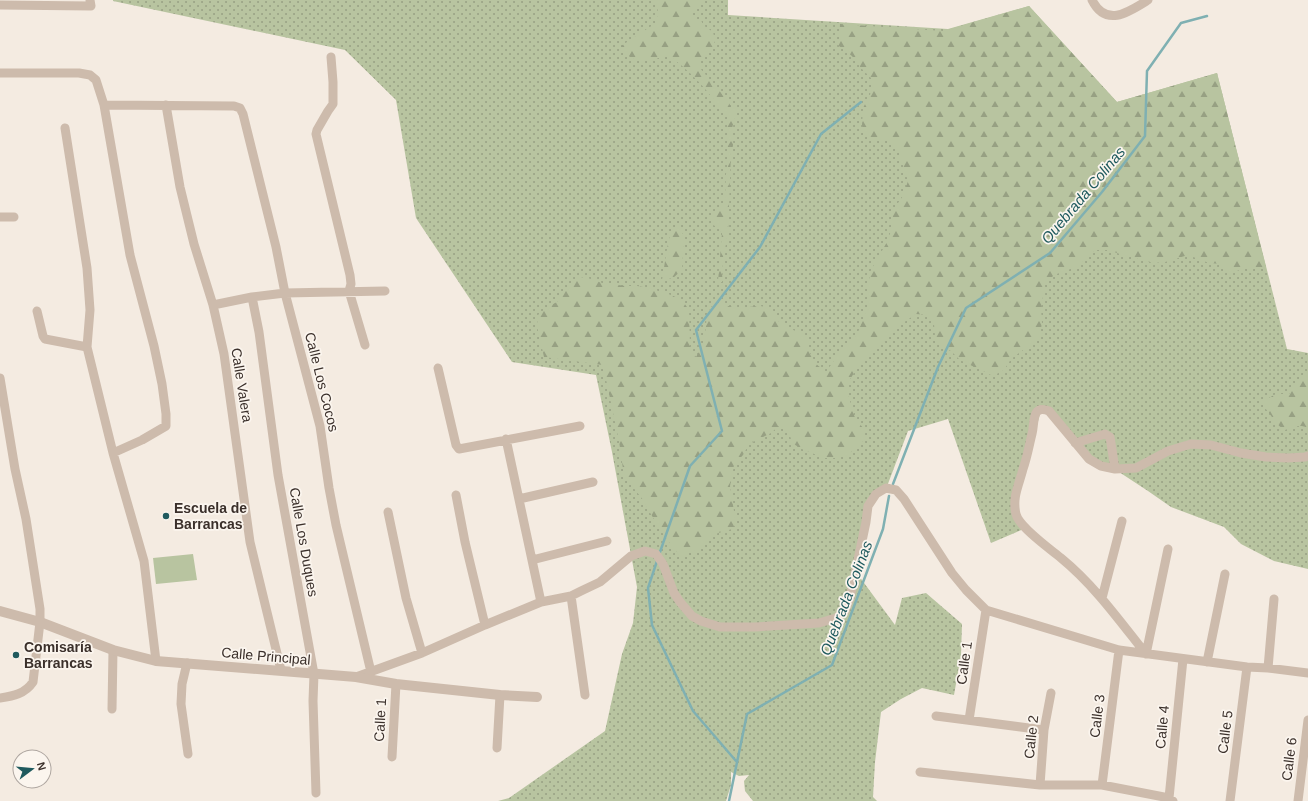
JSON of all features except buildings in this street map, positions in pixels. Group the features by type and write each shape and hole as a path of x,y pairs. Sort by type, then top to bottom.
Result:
{"street":[{"path":"0,5 91,6 90,0"},
{"path":"1092,0 1103,13 1112,17 1148,0"},
{"path":"330,56 333,82 333,104 319,126 316,134 350,275 351,284 349,291 365,345"},
{"path":"0,73 79,73 90,75 96,80 104,104 130,255 154,346 162,384 166,414 166,426 142,440 113,453"},
{"path":"104,104 166,105"},
{"name":"Calle Los Cocos","path":"166,105 234,106 240,108 243,114 276,247 285,293 320,426 336,525 371,672"},
{"name":"Calle Valera","path":"166,105 180,187 194,244 213,305 224,354 250,542 281,670"},
{"path":"66,128 87,268 90,310 87,347 113,453 144,561 156,661"},
{"path":"0,217 14,217"},
{"path":"213,305 252,297 285,293 385,291"},
{"name":"Calle Los Duques","path":"252,297 259,332 278,475 314,674 313,701 316,793"},
{"path":"37,311 45,339 87,347"},
{"path":"438,368 457,448 459,449 580,426"},
{"path":"0,378 15,469 26,519 40,609 40,622 33,682 29,688 23,692 0,698"},
{"path":"1146,654 1102,598 1083,577 1026,529 1016,516 1014,505 1015,494 1023,470 1034,426 1034,415 1045,409 1049,411 1089,459 1101,466 1115,469 1136,468 1168,451 1191,444 1211,445 1241,453 1266,457 1288,458 1308,456"},
{"path":"1075,443 1106,434 1108,435 1110,437 1115,469"},
{"path":"506,439 541,602"},
{"path":"519,499 593,482"},
{"path":"356,677 422,653 485,624 541,602 570,596 600,582 631,556 645,551 656,554 663,564 674,593 692,616 720,628 820,623 836,618 845,611 850,598 868,506 876,494 886,488 896,490 904,498 952,573 986,610 1119,650 1247,667 1308,673"},
{"path":"456,495 465,542 485,624"},
{"path":"388,512 406,598 422,653"},
{"path":"1102,598 1122,521"},
{"path":"532,560 607,541"},
{"path":"1146,654 1168,549"},
{"path":"1208,662 1225,574"},
{"path":"570,596 585,695"},
{"path":"1268,668 1274,599"},
{"name":"Calle 1","path":"970,720 986,610"},
{"name":"Calle Principal","path":"0,611 40,622 113,650 156,661 356,677 396,684 500,695 537,697"},
{"path":"112,709 113,650"},
{"name":"Calle 3","path":"1102,785 1119,650"},
{"name":"Calle 4","path":"1171,800 1183,659"},
{"path":"187,663 182,684 181,704 188,754"},
{"name":"Calle 5","path":"1230,801 1247,667"},
{"name":"Calle 1","path":"392,757 396,684"},
{"name":"Calle 2","path":"1040,785 1044,730 1051,693"},
{"path":"497,748 500,695"},
{"path":"936,716 1044,730"},
{"name":"Calle 6","path":"1298,801 1308,720"},
{"path":"920,772 1040,785 1102,785 1171,800"}],"green space":[{"path":"113,0 728,0 728,15 948,29 1029,6 1117,102 1217,73 1287,349 1308,353 1308,569 1274,561 1241,544 1224,527 1171,507 1116,470 1101,467 1050,412 1041,410 1019,495 1017,516 1026,528 991,543 948,419 908,431 886,489 868,507 856,572 895,625 902,598 926,593 962,624 961,655 954,695 922,688 881,712 875,762 873,797 877,801 753,801 745,791 744,781 749,775 739,776 731,772 731,785 726,801 498,801 509,798 605,731 622,654 633,623 637,587 596,375 512,362 416,218 396,100 345,50"},
{"path":"656,0 701,0 699,5 690,13 692,19 701,20 703,25 713,32 715,41 712,49 702,57 699,67 728,101 732,109 736,109 732,129 733,144 731,151 728,233 723,259 722,282 718,282 722,233 713,225 712,218 713,213 722,207 725,199 726,174 728,166 728,118 699,82 674,59 665,56 646,61 637,60 626,54 621,46 656,23 658,12"},
{"path":"1029,6 1117,102 1217,73 1266,267 1257,270 1251,267 1229,273 1222,264 1209,263 1188,255 1165,262 1153,263 1108,250 1095,250 1076,267 1054,275 1045,284 1041,310 1042,323 1040,334 1031,344 1011,359 1004,370 993,376 960,360 951,351 940,346 935,336 934,324 928,315 916,314 897,327 881,345 871,351 862,360 849,381 848,394 855,418 863,428 864,440 847,456 824,458 792,443 789,432 780,425 771,433 749,444 743,455 734,465 730,486 736,524 732,529 715,534 703,548 680,556 665,537 644,501 624,476 619,441 603,365 544,357 537,326 538,315 547,307 557,302 563,292 580,277 602,283 649,288 682,300 689,310 690,347 696,357 702,347 705,336 707,313 714,303 737,308 760,306 772,308 777,320 786,327 798,332 807,341 810,353 816,364 826,372 835,359 857,335 869,303 868,285 871,270 887,242 892,228 893,210 903,196 908,181 898,150 886,140 869,139 862,125 863,108 870,95 873,80 852,56 839,46 840,24 943,31"},
{"path":"680,227 684,237 682,270 673,278 662,280 671,232"},
{"path":"1308,371 1308,428 1299,426 1285,430 1275,422 1264,407 1265,400 1276,394 1289,394"},
{"path":"193,554 197,580 156,584 153,558"}],"waterway":[{"name":"Quebrada Colinas","path":"893,484 938,367 966,308 1050,253 1102,192 1145,136 1147,71 1181,23 1207,16"},
{"path":"660,552 690,466 722,431 696,330 760,247 821,134 861,102"},
{"name":"Quebrada Colinas","path":"729,801 747,714 832,665 883,529 889,496"},
{"path":"657,561 648,588 652,625 693,711 736,761"}],"place":[{"name":"Escuela de Barrancas","path":"166,516"},
{"name":"Comisaría Barrancas","path":"16,655"}]}
